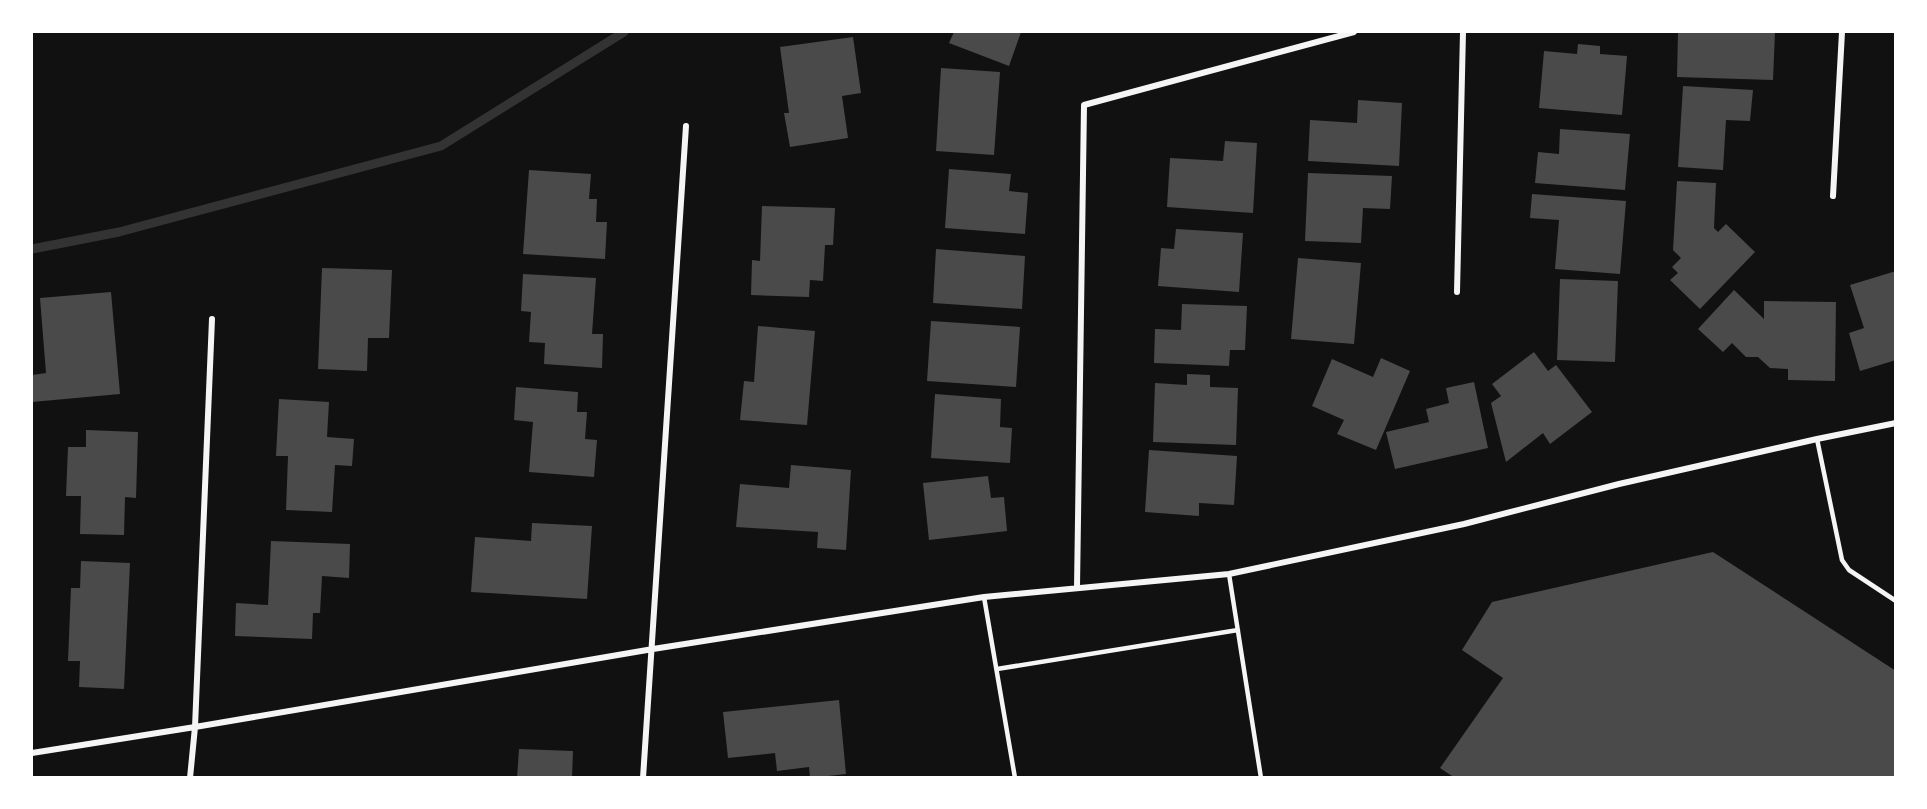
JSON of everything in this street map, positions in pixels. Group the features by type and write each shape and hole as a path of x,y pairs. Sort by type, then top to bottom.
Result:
{"street":[{"path":"1077,588 1084,105 1354,32"},
{"path":"1456,292 1463,32"},
{"path":"1833,196 1842,32"},
{"path":"643,777 686,126"},
{"path":"190,777 195,727 212,319"},
{"path":"32,753 653,649 984,597 1229,574 1464,524 1619,484 1896,423"}],"lane":[{"path":"1817,439 1842,560 1849,570 1896,601"},
{"path":"1229,574 1261,777"},
{"path":"984,597 1015,777"},
{"path":"997,669 1238,630"}],"building":[{"path":"954,32 1021,32 1009,66 949,43"},
{"path":"1678,32 1775,32 1773,80 1677,77"},
{"path":"853,37 861,93 842,96 848,138 790,147 784,113 789,113 780,47"},
{"path":"1578,44 1600,46 1600,54 1627,56 1622,115 1539,108 1544,51 1577,54"},
{"path":"941,68 1000,72 994,155 936,151"},
{"path":"1683,86 1753,90 1750,121 1726,120 1723,170 1678,167"},
{"path":"1358,100 1402,103 1399,166 1308,161 1310,120 1357,123"},
{"path":"1560,129 1630,134 1625,190 1535,183 1538,152 1559,154"},
{"path":"1225,141 1257,143 1253,213 1167,207 1170,158 1223,161"},
{"path":"949,169 1011,174 1009,191 1028,193 1025,234 945,228"},
{"path":"529,170 591,174 589,199 597,199 596,222 607,222 605,259 523,254"},
{"path":"1308,173 1392,176 1390,209 1363,208 1361,243 1305,241"},
{"path":"1677,181 1716,183 1714,228 1718,232 1726,224 1755,252 1700,309 1670,280 1678,273 1672,267 1681,258 1673,250"},
{"path":"1532,194 1626,201 1620,274 1555,269 1559,220 1530,218"},
{"path":"762,206 835,208 833,245 825,245 823,281 810,280 809,297 751,295 752,260 760,261"},
{"path":"1176,229 1243,233 1239,292 1158,286 1161,248 1174,249"},
{"path":"936,249 1025,256 1022,309 933,303"},
{"path":"1298,258 1361,263 1354,344 1291,339"},
{"path":"322,268 392,270 389,338 368,338 367,371 318,369"},
{"path":"1896,271 1896,360 1860,371 1849,333 1864,328 1850,285"},
{"path":"523,274 596,278 592,334 603,334 602,368 544,364 545,343 529,342 531,312 521,311"},
{"path":"1560,279 1618,281 1615,362 1557,360"},
{"path":"1734,290 1764,319 1764,301 1836,302 1835,381 1788,380 1788,369 1770,368 1758,357 1746,357 1732,343 1723,352 1698,329"},
{"path":"111,292 120,394 32,402 32,375 46,373 40,298"},
{"path":"1182,304 1247,306 1245,350 1230,350 1229,366 1154,363 1155,329 1181,330"},
{"path":"931,321 1020,327 1016,387 927,381"},
{"path":"758,326 815,331 807,425 740,420 744,381 754,382"},
{"path":"1534,352 1548,371 1556,365 1592,412 1550,444 1543,433 1506,462 1491,403 1501,396 1492,384"},
{"path":"1381,358 1410,371 1376,450 1337,434 1344,420 1312,406 1332,359 1373,377"},
{"path":"1187,374 1210,375 1210,387 1238,388 1236,445 1153,442 1155,383 1187,385"},
{"path":"1474,382 1488,448 1395,469 1386,432 1429,422 1426,409 1449,403 1446,388"},
{"path":"516,387 578,392 577,412 587,412 585,439 597,440 594,477 529,472 533,422 514,420"},
{"path":"935,394 1001,399 1000,427 1012,428 1010,463 931,458"},
{"path":"279,399 329,402 327,437 354,439 352,466 335,465 332,512 286,510 288,456 276,456"},
{"path":"86,430 138,432 136,498 125,497 124,535 80,534 81,496 66,496 68,447 86,447"},
{"path":"1149,450 1237,456 1234,505 1199,503 1199,516 1145,512"},
{"path":"791,465 851,470 846,550 817,548 818,532 736,527 740,484 789,488"},
{"path":"988,476 991,498 1004,497 1007,531 929,540 923,483"},
{"path":"532,523 592,526 587,599 471,592 475,537 531,541"},
{"path":"271,541 350,544 349,578 322,576 320,613 313,613 312,639 235,636 236,603 268,605"},
{"path":"1713,552 1896,671 1895,778 1455,778 1440,768 1503,678 1462,650 1492,602"},
{"path":"81,561 130,563 124,689 79,687 80,661 68,661 71,588 80,588"},
{"path":"839,700 846,774 810,778 809,767 777,771 775,753 728,758 723,712"},
{"path":"519,749 573,751 572,778 517,778"}],"waterway":[{"path":"32,249 119,232 441,146 624,32"}]}
